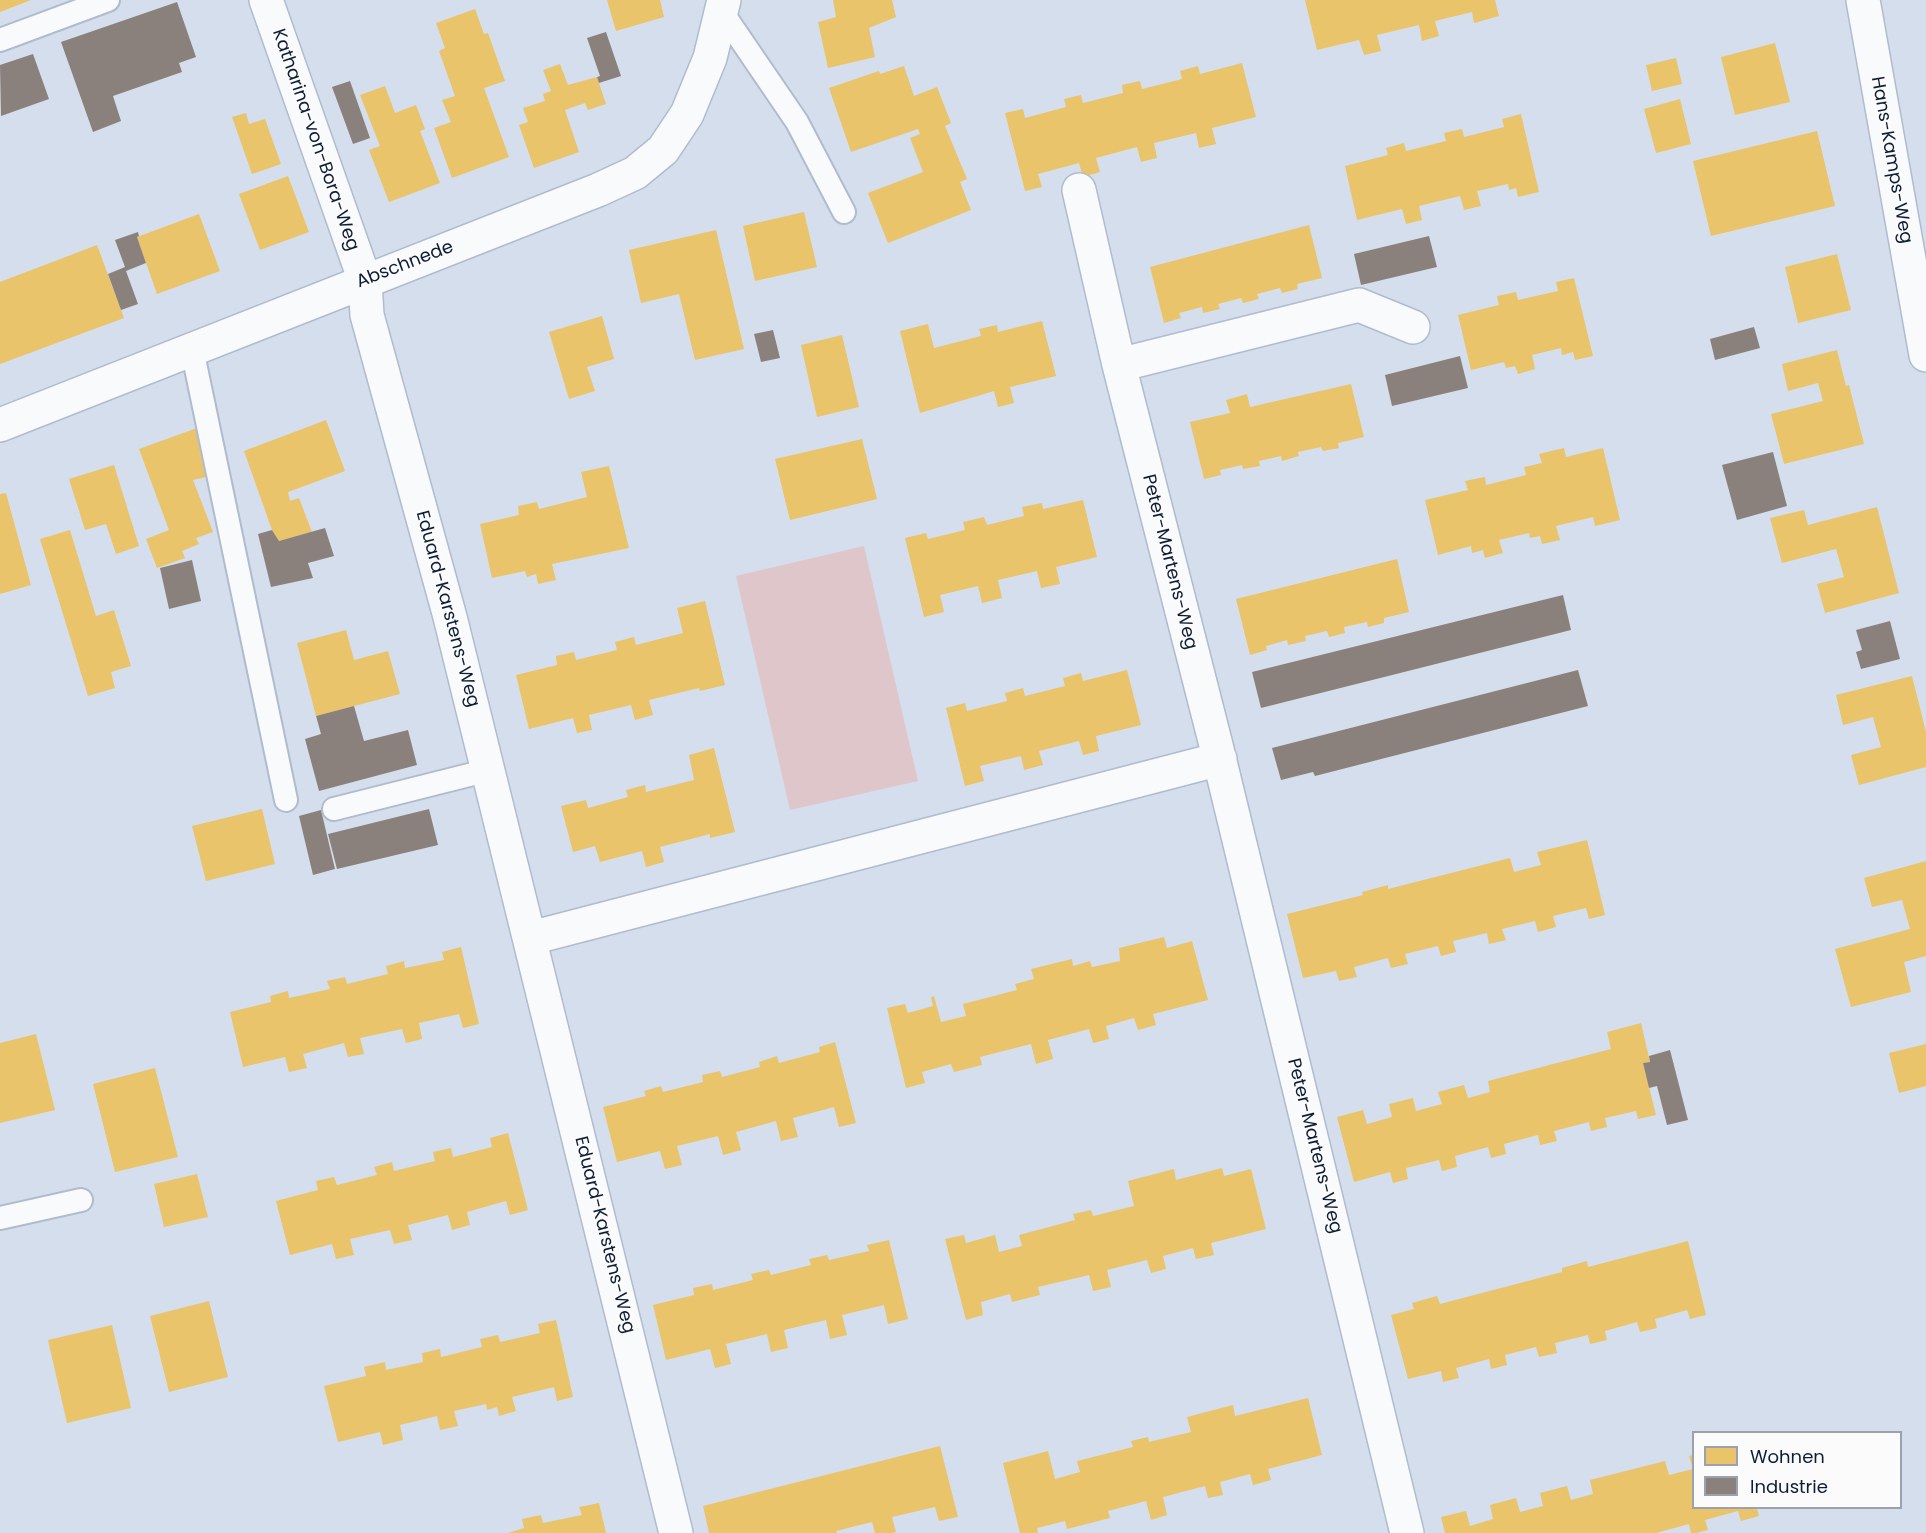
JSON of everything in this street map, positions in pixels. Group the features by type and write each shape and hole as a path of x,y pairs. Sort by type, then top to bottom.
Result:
{"street":[{"name":"Katharina-von-Bora-Weg","path":"266,0 364,281"},
{"name":"Hans-Kamps-Weg","path":"1863,0 1926,355"},
{"name":"Abschnede","path":"0,425 598,190 635,173 663,150 687,114 710,58 723,6"},
{"name":"Peter-Martens-Weg","path":"1079,190 1119,365 1220,759 1407,1533"},
{"name":"Eduard-Karstens-Weg","path":"364,281 367,315 450,617 489,770 676,1533"},
{"path":"1119,365 1359,305 1413,327"},
{"path":"531,938 1220,759"}],"lane":[{"path":"0,40 108,0"},
{"name":"Abschnede","path":"723,6 797,122 844,212"},
{"path":"192,349 286,800"},
{"path":"334,809 489,770"},
{"path":"0,1218 81,1200"}],"shaded area":[{"path":"864,546 918,781 790,810 736,576"}],"building: Wohnen":[{"path":"0,0 31,0 0,12"},
{"path":"607,0 660,0 664,17 616,31"},
{"path":"833,0 892,0 896,17 869,28 875,57 828,68 818,22 836,17"},
{"path":"1305,0 1495,0 1499,16 1474,23 1472,12 1435,21 1439,36 1422,41 1419,25 1377,35 1381,51 1364,55 1359,40 1317,50"},
{"path":"475,9 484,34 488,33 505,81 484,88 509,157 452,178 434,128 451,122 442,100 455,96 439,51 445,48 436,23"},
{"path":"1775,43 1790,102 1735,115 1721,57"},
{"path":"1676,58 1682,84 1652,91 1646,65"},
{"path":"1242,63 1256,117 1212,128 1216,144 1199,148 1196,133 1154,143 1157,158 1141,162 1137,147 1096,158 1100,172 1083,177 1079,163 1038,174 1042,187 1025,191 1005,113 1023,109 1025,118 1066,107 1064,99 1081,95 1083,103 1123,93 1122,85 1140,81 1142,89 1182,79 1180,71 1198,66 1200,74"},
{"path":"560,64 568,85 597,77 606,104 588,110 585,103 565,110 579,152 534,168 519,125 528,122 523,108 545,101 543,94 551,91 543,70"},
{"path":"904,66 914,96 937,87 951,123 945,126 967,179 960,182 971,210 888,243 868,193 923,172 910,138 920,134 918,129 851,152 829,88 879,71 880,74"},
{"path":"385,86 395,113 416,105 425,129 420,131 440,183 389,202 369,150 380,146 360,95"},
{"path":"1680,99 1691,144 1656,153 1644,109"},
{"path":"246,113 249,124 265,119 281,164 252,174 232,117"},
{"path":"1521,114 1539,192 1518,197 1516,188 1509,190 1508,184 1477,191 1481,206 1464,210 1460,196 1419,206 1422,220 1406,224 1402,209 1357,220 1345,166 1388,155 1386,148 1404,143 1406,151 1446,141 1444,133 1462,129 1464,137 1504,127 1502,119"},
{"path":"1817,131 1835,206 1711,236 1693,161"},
{"path":"288,176 309,232 260,250 239,194"},
{"path":"804,212 817,267 755,281 743,226"},
{"path":"199,214 220,271 157,294 137,237"},
{"path":"1309,225 1322,278 1297,284 1298,289 1282,293 1280,288 1257,294 1259,299 1243,303 1241,298 1218,304 1220,309 1203,313 1202,307 1179,313 1181,318 1164,323 1150,267"},
{"path":"716,230 744,349 695,360 679,294 641,303 629,250"},
{"path":"97,245 124,318 0,364 0,282"},
{"path":"1837,254 1851,310 1798,323 1785,267"},
{"path":"1574,278 1593,356 1575,360 1573,352 1562,355 1561,348 1532,355 1535,369 1518,374 1515,366 1506,368 1504,362 1471,370 1458,315 1499,305 1497,296 1516,292 1518,300 1558,291 1556,282"},
{"path":"602,316 614,359 587,367 595,391 569,399 549,332"},
{"path":"1042,321 1056,376 1010,387 1014,403 998,407 994,391 920,413 900,331 928,324 934,348 981,336 979,329 997,325 998,332"},
{"path":"842,335 859,407 817,417 801,345"},
{"path":"1837,350 1846,386 1849,385 1864,444 1784,464 1771,414 1823,401 1818,383 1788,391 1782,364"},
{"path":"1351,384 1364,437 1338,443 1339,448 1323,451 1321,447 1298,452 1299,456 1282,461 1281,456 1259,461 1260,466 1243,469 1242,465 1220,470 1221,475 1204,479 1190,422 1230,413 1226,400 1247,394 1250,407"},
{"path":"326,420 345,471 288,492 290,501 299,498 312,532 279,541 272,530 244,451"},
{"path":"197,428 215,475 193,480 213,532 196,538 199,544 182,551 185,558 157,568 146,539 169,530 139,449"},
{"path":"862,439 877,499 790,520 775,459"},
{"path":"1564,448 1566,457 1603,448 1620,520 1595,526 1593,517 1556,526 1560,540 1542,544 1540,536 1530,538 1529,533 1499,540 1503,553 1485,558 1483,550 1472,553 1471,546 1438,555 1425,500 1468,490 1465,481 1485,477 1486,485 1526,475 1524,467 1542,463 1539,454"},
{"path":"114,465 139,546 116,554 106,524 85,530 69,479"},
{"path":"609,466 629,548 552,564 556,580 538,584 536,574 527,577 525,571 492,578 480,524 519,515 518,506 537,502 539,509 587,497 581,472"},
{"path":"6,493 31,585 0,594 0,494"},
{"path":"1083,500 1097,557 1056,567 1060,584 1041,588 1037,571 998,580 1002,598 982,603 978,586 940,595 944,612 924,617 905,538 926,533 928,539 965,530 963,522 984,517 987,525 1024,516 1022,507 1042,503 1043,509"},
{"path":"1877,507 1899,593 1825,613 1817,584 1844,577 1836,549 1782,563 1770,518 1804,510 1808,525"},
{"path":"70,530 96,616 114,610 131,666 111,672 115,688 88,696 40,539"},
{"path":"1397,559 1409,612 1384,618 1384,623 1368,627 1367,622 1344,627 1345,633 1329,637 1327,631 1305,636 1306,641 1288,645 1287,640 1266,646 1267,650 1250,655 1236,599"},
{"path":"705,601 725,685 700,691 699,688 649,700 653,715 635,720 631,705 589,715 592,730 577,733 573,718 529,729 516,675 557,665 556,656 574,652 576,660 617,650 615,642 634,637 636,645 683,633 677,608"},
{"path":"346,630 354,660 388,651 400,694 316,716 297,643"},
{"path":"1127,670 1141,725 1096,736 1099,751 1083,755 1079,741 1039,751 1043,765 1024,770 1021,756 980,766 984,781 965,786 946,708 965,703 967,711 1007,701 1005,693 1023,688 1025,696 1065,686 1063,678 1081,673 1083,681"},
{"path":"1912,676 1926,732 1926,767 1859,785 1851,755 1881,747 1873,717 1843,725 1836,695"},
{"path":"714,748 735,832 710,838 710,834 660,847 664,862 646,867 642,851 600,862 595,846 573,852 561,806 586,800 588,808 628,797 626,790 645,785 646,792 694,780 689,755"},
{"path":"262,809 275,864 206,881 192,826"},
{"path":"1587,840 1605,915 1589,919 1586,908 1553,916 1556,927 1538,932 1535,921 1502,929 1506,940 1489,944 1487,933 1453,941 1456,952 1441,956 1438,946 1405,954 1408,964 1391,968 1388,958 1354,967 1357,977 1339,981 1336,971 1303,978 1287,914 1363,895 1362,892 1388,885 1388,889 1510,858 1514,872 1541,865 1537,852"},
{"path":"1926,861 1926,956 1904,962 1911,992 1851,1007 1835,949 1910,929 1902,900 1872,907 1864,878"},
{"path":"1164,937 1167,948 1192,941 1208,1000 1153,1014 1156,1025 1138,1030 1134,1018 1106,1026 1109,1039 1093,1043 1089,1029 1048,1040 1053,1059 1036,1064 1031,1044 980,1057 982,1065 954,1072 951,1064 922,1072 925,1083 906,1088 887,1008 905,1004 908,1013 933,1006 931,997 934,996 941,1022 966,1016 963,1004 1017,990 1015,984 1034,979 1031,969 1072,959 1073,966 1090,961 1092,967 1120,961 1119,948"},
{"path":"461,947 479,1024 463,1028 459,1014 419,1023 422,1039 406,1043 402,1029 360,1038 364,1054 348,1057 344,1043 303,1054 307,1068 289,1072 285,1057 243,1067 230,1012 271,1002 270,996 288,991 289,998 330,989 327,981 345,977 347,984 388,974 386,966 404,961 405,968 444,960 442,952"},
{"path":"1641,1023 1650,1062 1643,1063 1656,1115 1638,1119 1636,1111 1605,1118 1607,1127 1591,1131 1589,1122 1554,1131 1557,1141 1540,1145 1538,1135 1504,1144 1506,1154 1491,1158 1488,1147 1455,1156 1457,1167 1442,1171 1439,1160 1406,1168 1408,1179 1393,1183 1390,1172 1354,1182 1337,1117 1363,1110 1367,1124 1392,1117 1389,1104 1413,1098 1416,1111 1442,1104 1438,1092 1464,1085 1468,1098 1490,1092 1488,1081 1611,1049 1607,1032"},
{"path":"36,1034 55,1110 0,1123 0,1043"},
{"path":"835,1042 856,1123 839,1127 834,1107 793,1118 798,1137 781,1141 776,1121 736,1132 741,1150 723,1155 718,1136 677,1146 682,1165 665,1169 660,1151 617,1162 603,1107 646,1096 644,1091 661,1086 663,1092 703,1082 702,1075 720,1071 722,1077 760,1067 759,1062 777,1056 779,1063 820,1052 819,1047"},
{"path":"1926,1044 1926,1086 1899,1093 1889,1053"},
{"path":"155,1068 178,1157 115,1172 93,1084"},
{"path":"508,1133 528,1210 510,1215 506,1201 467,1212 470,1225 452,1230 448,1215 408,1225 412,1240 394,1244 390,1230 350,1239 354,1255 336,1259 332,1244 290,1255 276,1201 318,1190 316,1181 334,1177 337,1185 377,1175 374,1167 392,1162 394,1171 435,1161 433,1152 451,1148 453,1157 492,1147 490,1138"},
{"path":"1222,1168 1224,1176 1251,1169 1266,1229 1211,1243 1214,1255 1196,1259 1193,1248 1163,1256 1166,1269 1151,1273 1147,1260 1107,1270 1111,1287 1093,1291 1089,1275 1038,1287 1040,1295 1012,1302 1010,1294 981,1302 983,1315 966,1320 945,1239 964,1235 966,1243 995,1235 999,1252 1022,1246 1019,1235 1075,1220 1073,1214 1091,1210 1093,1216 1134,1206 1128,1181 1174,1169 1176,1180"},
{"path":"197,1174 208,1217 164,1227 154,1184"},
{"path":"889,1240 908,1319 888,1324 884,1305 842,1315 847,1335 830,1339 826,1320 784,1330 788,1348 771,1352 767,1334 726,1344 731,1364 715,1368 710,1349 666,1360 653,1305 694,1295 693,1288 712,1284 713,1290 753,1280 751,1274 769,1270 771,1275 811,1265 809,1259 827,1255 829,1260 869,1251 867,1245"},
{"path":"1688,1241 1706,1315 1690,1319 1687,1310 1655,1319 1657,1328 1640,1332 1637,1322 1605,1331 1607,1340 1590,1344 1588,1335 1555,1343 1557,1353 1539,1357 1536,1347 1505,1355 1507,1365 1491,1369 1489,1359 1456,1368 1459,1378 1443,1382 1441,1371 1408,1379 1391,1315 1414,1309 1412,1303 1437,1296 1440,1304 1562,1272 1562,1268 1587,1261 1588,1267"},
{"path":"209,1301 228,1377 169,1392 150,1316"},
{"path":"556,1320 573,1397 557,1401 554,1387 512,1397 516,1411 499,1416 497,1407 487,1410 486,1404 454,1411 458,1426 440,1430 437,1416 400,1425 403,1440 383,1445 380,1432 338,1442 324,1386 366,1376 364,1367 385,1362 386,1370 423,1362 422,1353 440,1349 441,1357 482,1347 480,1339 498,1335 500,1342 540,1333 538,1324"},
{"path":"112,1325 131,1408 67,1423 48,1340"},
{"path":"1308,1398 1322,1455 1268,1469 1271,1480 1253,1485 1250,1474 1220,1482 1223,1495 1208,1498 1205,1486 1163,1497 1167,1515 1151,1520 1146,1501 1108,1511 1110,1518 1067,1529 1065,1521 1037,1528 1038,1533 1020,1533 1003,1463 1048,1451 1055,1479 1080,1472 1077,1461 1133,1447 1131,1441 1148,1437 1149,1442 1191,1432 1187,1417 1233,1405 1235,1416"},
{"path":"940,1446 958,1517 939,1521 935,1507 892,1517 896,1532 892,1533 875,1533 872,1522 836,1531 837,1533 709,1533 703,1506"},
{"path":"1665,1461 1669,1475 1692,1469 1692,1509 1757,1509 1759,1516 1741,1521 1738,1511 1705,1520 1708,1530 1696,1533 1691,1533 1689,1524 1656,1533 1445,1533 1441,1517 1466,1511 1470,1526 1493,1519 1490,1505 1516,1498 1520,1512 1543,1506 1540,1493 1567,1486 1571,1500 1593,1494 1590,1480"},
{"path":"599,1503 606,1533 508,1533 524,1528 522,1519 541,1515 543,1523 582,1515 579,1507"}],"building: Industrie":[{"path":"177,2 196,57 179,63 182,72 113,96 121,121 93,132 61,42"},
{"path":"606,32 621,76 599,83 597,77 600,76 587,38"},
{"path":"33,54 49,99 1,116 0,65"},
{"path":"350,81 370,138 353,144 332,87"},
{"path":"138,232 137,237 146,263 126,271 138,304 121,310 108,274 125,267 115,240"},
{"path":"1429,236 1437,267 1361,285 1354,254"},
{"path":"1754,327 1760,348 1715,360 1710,339"},
{"path":"773,330 780,358 761,362 754,334"},
{"path":"1460,356 1468,388 1392,406 1385,375"},
{"path":"1773,452 1787,506 1737,520 1722,465"},
{"path":"325,528 334,556 308,563 313,578 271,587 258,534 272,530 279,541"},
{"path":"192,560 201,601 169,609 160,568"},
{"path":"1563,595 1571,630 1261,708 1252,672"},
{"path":"1890,621 1900,659 1861,669 1856,652 1862,650 1856,630"},
{"path":"1578,670 1588,706 1315,776 1313,772 1281,780 1272,748"},
{"path":"354,706 364,741 408,730 417,765 319,791 305,739 321,734 316,716"},
{"path":"429,809 438,845 337,869 328,834"},
{"path":"321,810 335,869 313,875 299,816"},
{"path":"1670,1050 1688,1120 1667,1125 1657,1086 1649,1088 1643,1063 1650,1062 1649,1056"}]}
